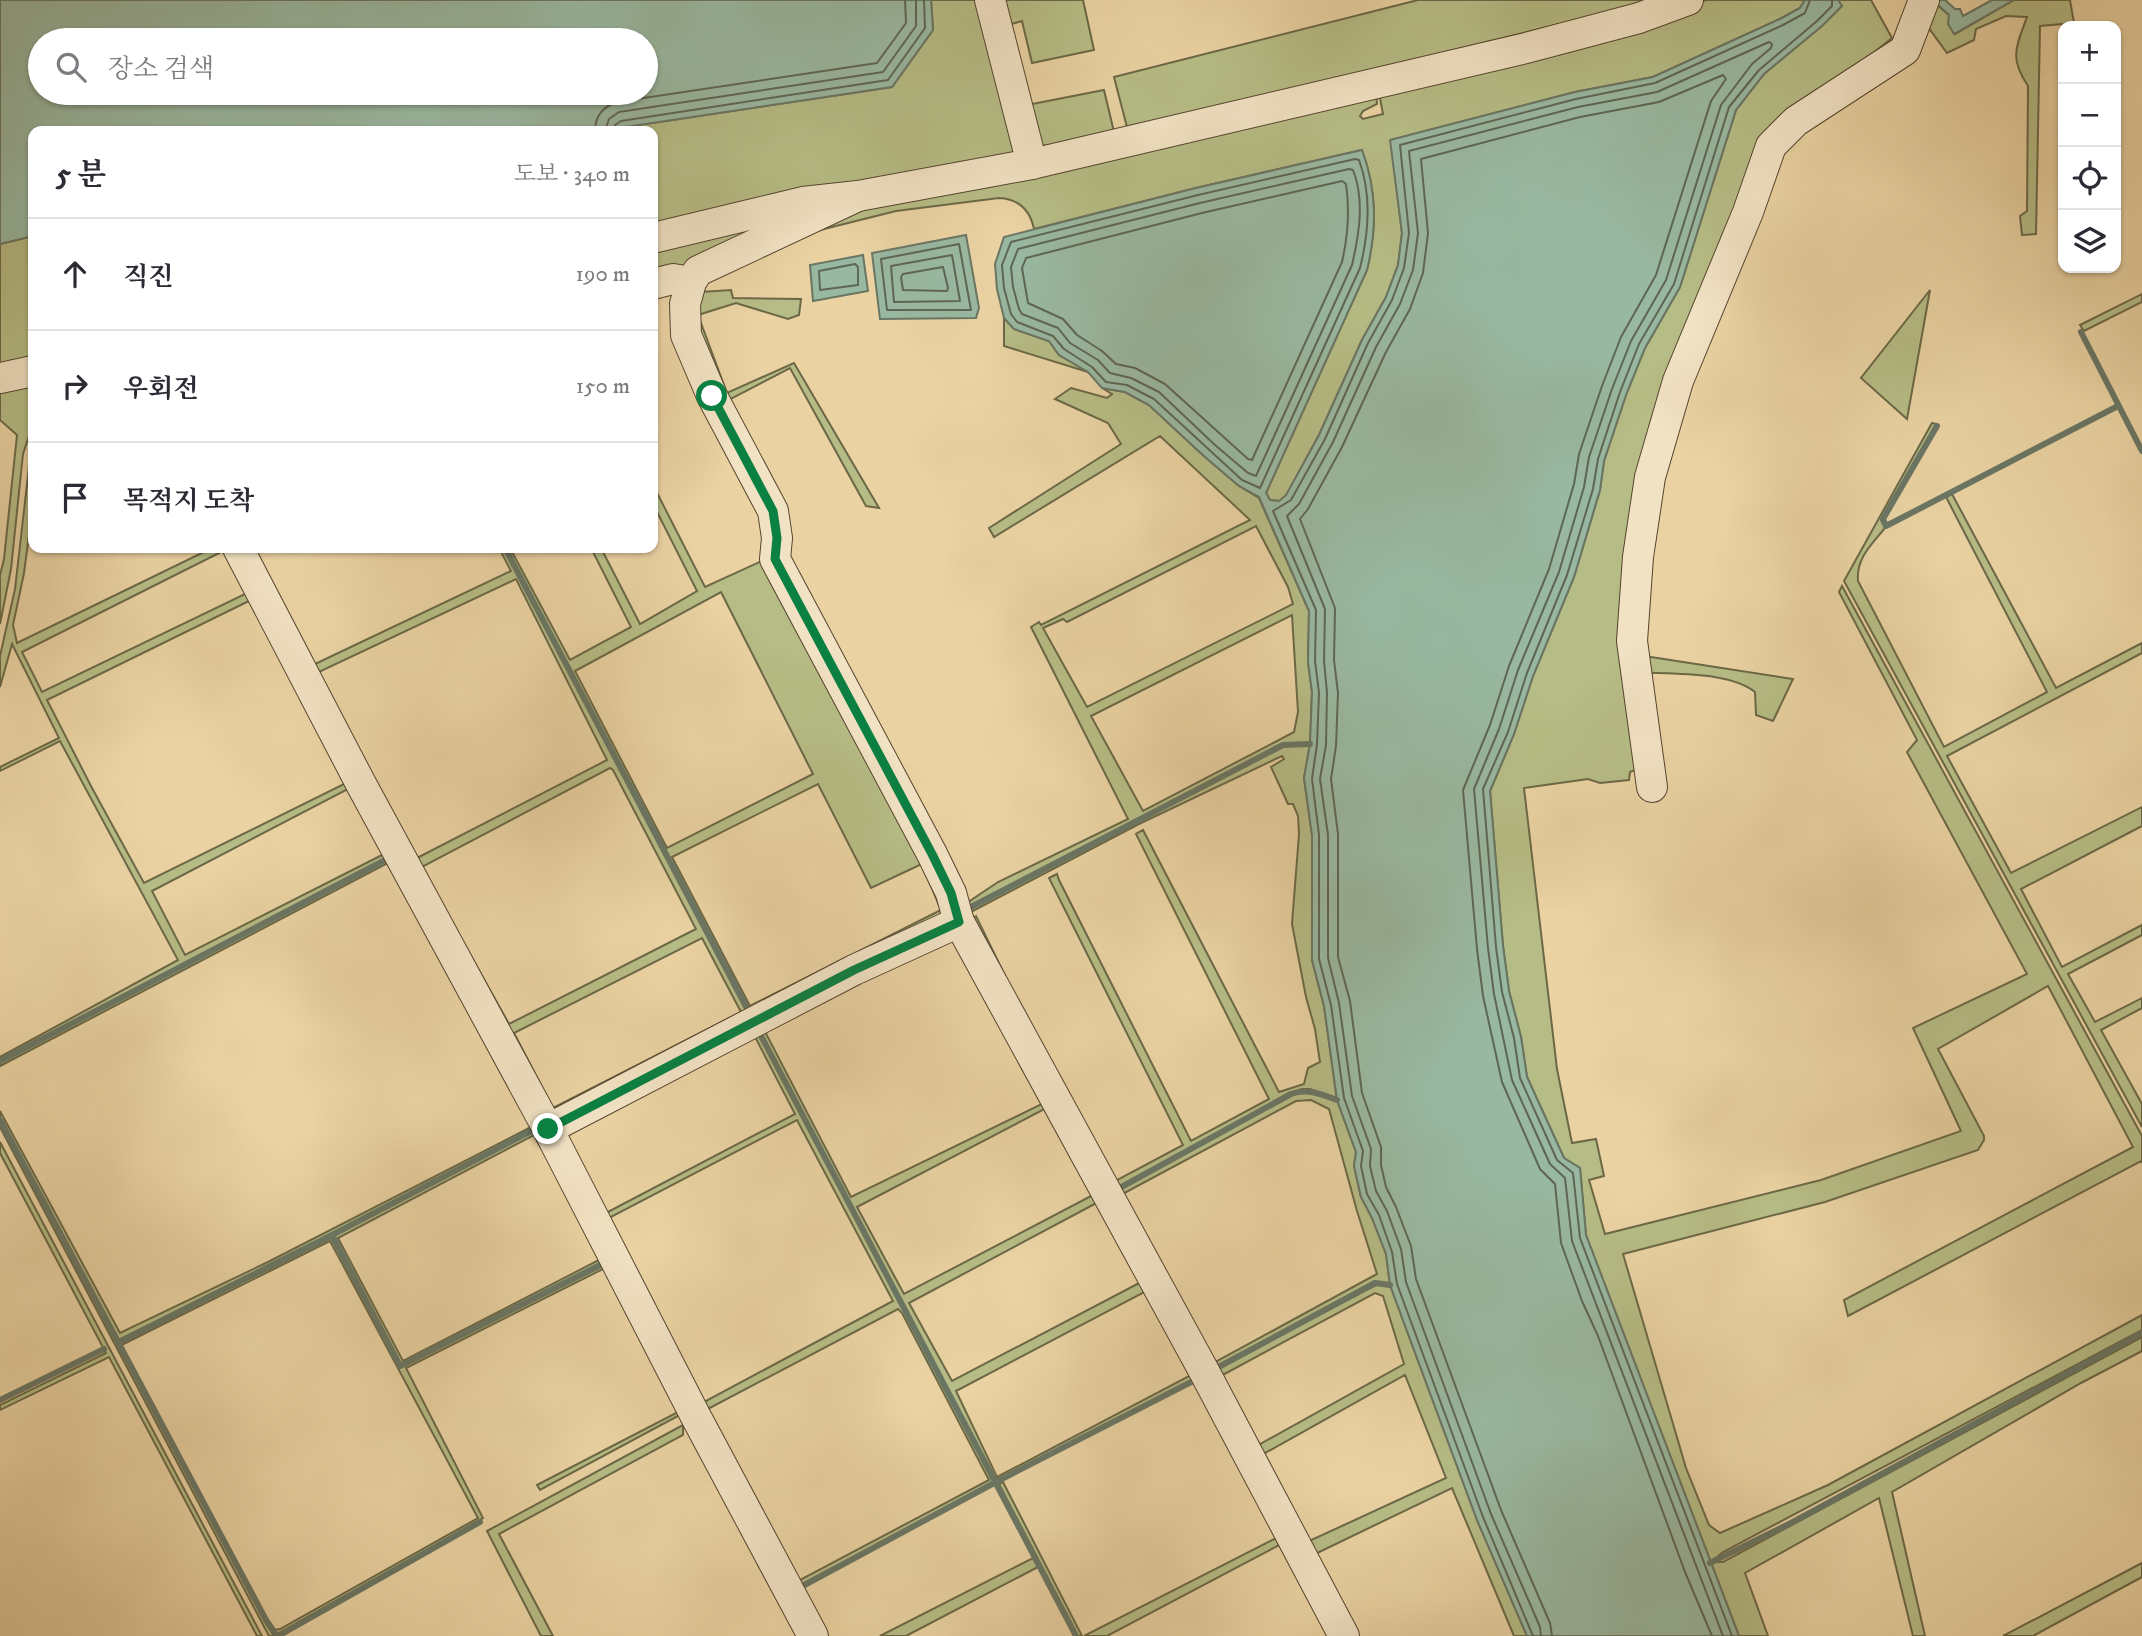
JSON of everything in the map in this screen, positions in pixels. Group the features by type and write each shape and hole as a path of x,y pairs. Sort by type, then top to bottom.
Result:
{"street":[{"path":"990,0 1032,164"},
{"path":"658,237 803,202 858,196 1032,164 1526,48 1639,18 1688,0"},
{"path":"1651,787 1632,641 1638,557 1650,477 1678,381 1748,212 1771,146 1796,121 1905,50 1924,0"},
{"path":"858,196 698,271 691,282 685,304 686,335 712,396 773,511 777,538 775,559 932,854 951,893 959,922 1205,1373 1344,1636"},
{"path":"658,283 673,279 691,282"},
{"path":"0,377 28,372"},
{"path":"241,553 361,784 548,1129 695,1415 813,1636"},
{"path":"548,1129 854,970 959,922"}],"green space":[{"path":"931,0 1083,0 1094,50 1032,63 1022,21 1001,27 1017,152 658,231 658,126 632,126 892,87 933,30"},
{"path":"1418,0 1656,0 1128,131 1114,77"},
{"path":"1706,0 1805,0 1800,8 1780,19 1653,77 1575,92 1391,140 1402,233 1398,265 1386,297 1362,340 1319,435 1286,496 1279,501 1270,500 1266,493 1367,270 1373,239 1374,210 1371,180 1362,150 1034,229 1030,216 1023,207 999,198 896,211 808,233 845,206 1376,93 1377,104 1363,111 1360,116 1363,119 1383,114 1379,93 1658,19"},
{"path":"1838,0 1871,0 1892,38 1789,120 1653,443 1638,769 1630,772 1629,780 1600,783 1588,779 1524,788 1557,1069 1572,1143 1596,1139 1604,1176 1589,1180 1605,1234 1821,1180 1961,1131 1913,1028 2027,974 1907,752 1917,740 1839,592 1842,586 2142,1136 2142,1163 2141,1161 1848,1316 1844,1300 2133,1147 2048,986 1938,1049 1984,1136 1978,1150 1825,1202 1623,1254 1686,1468 1709,1525 1720,1533 1828,1485 2142,1315 2142,1330 1723,1552 1711,1562 1723,1562 2142,1337 2142,1351 1892,1492 1925,1636 1913,1636 1879,1498 1745,1573 1768,1636 1739,1636 1586,1235 1580,1168 1564,1158 1527,1077 1521,1037 1509,991 1503,946 1490,791 1574,577 1600,490 1604,461 1626,395 1645,348 1680,287 1736,110 1764,74 1841,6"},
{"path":"1932,0 1949,15 1955,34 2014,0 2070,0 2074,21 2058,21 2058,24 2040,26 2036,234 2022,235 2020,216 2027,211 2028,86 2018,68 2016,52 2027,17 2006,16 1976,29 1974,40 1947,53 1920,16"},
{"path":"1104,90 1114,132 1049,146 1040,145 1027,105"},
{"path":"810,205 658,279 658,242"},
{"path":"28,237 28,366 0,372 0,244"},
{"path":"710,270 701,292 731,290 733,298 801,299 799,315 788,319 736,303 698,315 727,393 794,363 879,508 866,506 790,368 723,403 699,353 689,315 690,298 696,282"},
{"path":"1930,290 1907,419 1861,378"},
{"path":"2142,294 2142,302 2084,331 2080,325"},
{"path":"1004,318 1014,329 1049,341 1059,355 1088,372 1004,346"},
{"path":"28,377 28,439 23,454 11,569 0,624 0,575 17,435 0,420 0,384"},
{"path":"1071,388 1107,398 1112,394 1102,388 1125,392 1149,405 1239,486 1259,498 1309,611 1308,662 1312,692 1310,744 1304,778 1312,835 1312,960 1324,1006 1337,1100 1356,1152 1354,1166 1361,1197 1386,1254 1390,1285 1477,1520 1527,1636 1514,1636 1452,1488 1315,1554 1357,1636 1346,1636 1277,1506 1283,1504 1305,1543 1446,1478 1405,1375 1258,1457 1275,1492 1271,1495 1229,1416 1235,1415 1253,1448 1404,1364 1383,1296 1375,1293 1217,1378 1231,1406 1227,1411 1190,1341 1193,1339 1208,1366 1377,1274 1329,1109 1311,1100 1296,1101 1115,1198 1187,1329 1184,1331 972,933 971,920 976,916 1030,1027 1029,1031 1108,1185 1183,1145 1049,878 1057,874 1191,1141 1269,1099 1136,834 1143,830 1279,1092 1304,1084 1308,1068 1320,1062 1292,924 1298,816 1293,804 1288,804 1271,767 1284,759 1282,756 1139,824 967,914 964,905 998,882 1128,819 1031,627 1039,622 1041,625 1250,520 1160,436 994,537 989,528 1121,444 1108,423 1055,399","holes":["1256,526 1288,587 1293,604 1087,707 1043,628 1063,619 1067,622","1292,615 1298,712 1294,732 1143,811 1091,716","1310,1089 1336,1099 1303,1091 1292,1095 1111,1193 1290,1093","1374,1282 1388,1285 1376,1285 1210,1371"]},
{"path":"1932,423 1936,424 1881,520 1885,528 1862,558 1858,581 1944,747 2047,692 1946,497 1952,494 2056,688 2142,643 2142,653 1947,756 2011,873 2142,807 2142,826 2021,889 2062,967 2142,925 2142,935 2068,974 2095,1022 2142,998 2142,1008 2101,1030 2142,1104 2142,1127 1844,581"},
{"path":"28,476 28,543 13,625 17,643 202,553 219,553 22,652 42,692 247,593 251,600 47,700 144,883 346,783 350,788 152,891 185,955 390,851 390,862 0,1066 0,1062 389,859 388,857 0,1061 0,1057 178,960 60,741 0,771 0,767 59,738 12,644 0,687 0,656 15,589"},
{"path":"658,495 705,587 764,560 768,565 926,856 926,862 871,888 818,784 672,857 750,1006 941,910 923,867 930,864 952,909 952,917 557,1121 550,1120 422,889 424,885 551,1117 949,915 928,867 948,914 751,1014 510,553 513,553 570,660 631,627 594,553 604,553 640,624 697,591 658,514","holes":["721,592 813,774 667,848 575,671"]},
{"path":"502,553 507,553 749,1016 556,1114 430,883 509,1024 696,929 610,768 422,867 417,858 607,760 516,579 319,672 315,664 511,571","holes":["702,938 741,1012 553,1108 514,1033"]},
{"path":"1638,655 1793,679 1773,721 1756,715 1755,692 1744,685 1716,677 1640,672"},
{"path":"919,943 926,943 761,1024 851,1197 1044,1103 1046,1099 1023,1055 1026,1049 1054,1104 857,1207 904,1294 1093,1195 1054,1118 1059,1116 1104,1199 909,1303 952,1381 1145,1280 1105,1208 1108,1206 1190,1356 1188,1357 1150,1289 956,1391 997,1477 1195,1373 1192,1364 1195,1363 1310,1582 1305,1580 1285,1542 1107,1636 1084,1636 1282,1535 1196,1378 996,1480 755,1024"},
{"path":"756,1028 995,1482 796,1588 796,1582 989,1480 898,1309 706,1410 704,1402 893,1301 797,1120 609,1218 606,1213 795,1114 752,1031"},
{"path":"517,1078 551,1148 541,1148 534,1135 338,1238 403,1361 599,1260 549,1159 557,1158 689,1410 540,1490 537,1485 682,1410 675,1403 605,1268 406,1368 483,1518 277,1634 274,1630 478,1518 330,1241 122,1345 121,1343 331,1238 400,1368 605,1265 606,1262 401,1364 333,1236 538,1128 119,1340 0,1118 0,1111 120,1333 268,1262 533,1126 511,1081"},
{"path":"0,1122 274,1636 269,1636 0,1127"},
{"path":"0,1142 262,1636 257,1636 109,1357 0,1410 0,1405 106,1353 0,1153"},
{"path":"683,1425 683,1435 499,1534 553,1636 541,1636 487,1531"},
{"path":"1003,1482 1082,1636 1078,1636 999,1484"},
{"path":"1033,1558 1038,1567 906,1636 880,1636"},
{"path":"2142,1563 2142,1577 2033,1636 2003,1636"}],"water":[{"path":"0,0 931,0 933,30 892,87 632,126 28,126 28,237 0,244"},
{"path":"1805,0 1838,0 1842,6 1764,74 1736,110 1680,287 1645,348 1626,395 1604,461 1600,490 1574,577 1490,791 1503,946 1509,991 1521,1037 1527,1077 1564,1158 1580,1168 1586,1235 1739,1636 1527,1636 1477,1520 1390,1285 1386,1254 1361,1197 1354,1166 1356,1152 1337,1100 1324,1006 1312,960 1312,835 1304,778 1310,744 1312,692 1308,662 1309,611 1259,497 1239,486 1149,405 1125,392 1102,388 1088,372 1059,355 1049,341 1014,329 1004,318 997,289 995,264 1004,237 1196,188 1362,150 1371,180 1374,210 1373,239 1367,270 1266,493 1270,500 1279,501 1286,495 1319,435 1362,340 1386,297 1398,265 1402,233 1390,140 1575,92 1653,77 1780,19 1800,8"},
{"path":"1932,0 1945,0 1955,9 1960,9 1963,16 1992,0 2014,0 1954,34 1948,24 1949,15"},
{"path":"966,235 979,308 976,318 880,319 872,253"},
{"path":"863,255 868,291 813,301 810,265"}],"waterway":[{"path":"2081,332 2142,451"},
{"path":"1937,426 1883,519 1886,526 2118,406"},
{"path":"508,553 750,1014"},
{"path":"969,908 1283,745 1310,744"},
{"path":"0,1061 389,858"},
{"path":"758,1030 1076,1636"},
{"path":"1116,1190 1291,1094 1309,1092 1337,1100"},
{"path":"0,1120 266,1620 277,1636"},
{"path":"119,1342 537,1128"},
{"path":"332,1235 400,1366 606,1262"},
{"path":"1213,1370 1375,1283 1390,1285"},
{"path":"1710,1563 1791,1523 2142,1333"},
{"path":"0,1400 104,1349"},
{"path":"797,1589 996,1482 1197,1379"},
{"path":"278,1636 480,1522"}],"route":[{"path":"548,1129 854,970 959,922 951,893 932,854 775,559 777,538 773,511 712,396"}]}
